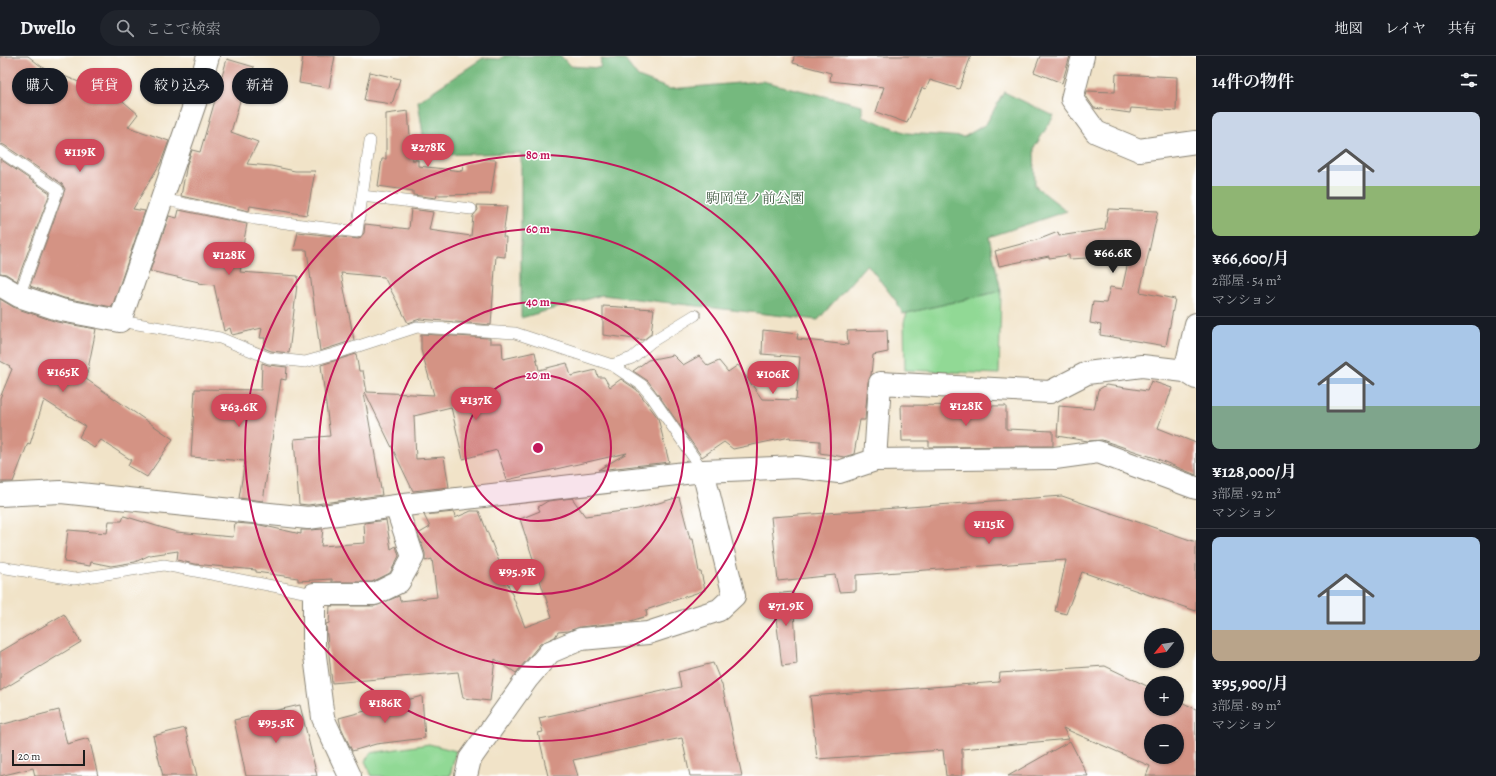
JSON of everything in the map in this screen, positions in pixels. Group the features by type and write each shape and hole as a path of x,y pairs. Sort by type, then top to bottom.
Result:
{"street":[{"path":"0,285 19,296 61,310 120,321 194,103 208,56"},
{"path":"1083,56 1072,99 1096,132 1139,150 1196,142"},
{"path":"875,460 880,383 1050,392 1087,373 1142,366 1190,375 1196,324"},
{"path":"0,495 61,492 308,518 396,506 703,471 797,467 839,472 875,460 1055,458 1098,452 1196,488"},
{"path":"466,776 470,759 528,679 550,652 581,639 648,633 719,610 734,596 703,471"},
{"path":"350,776 323,718 314,648 314,594 375,594 399,582 414,557 396,506"}],"lane":[{"path":"162,199 255,219 357,232 370,141"},
{"path":"0,151 58,190 19,296"},
{"path":"362,196 471,209"},
{"path":"612,365 632,358 651,342 695,315"},
{"path":"120,321 220,338 269,358 305,362 417,327 515,333 612,365 642,385 652,397 703,471"},
{"path":"0,567 74,579 164,565 314,594"}],"green space":[{"name":"駒岡堂ノ前公園","path":"504,56 561,56 570,66 600,68 601,59 625,60 638,77 670,89 762,81 862,105 862,116 907,133 964,137 986,124 1004,92 1054,116 1034,148 1035,186 1067,211 989,237 1001,291 903,314 896,301 867,264 818,320 602,295 521,318 521,153 426,155 418,101 483,58 500,59"},
{"path":"1001,291 999,374 905,370 904,322 907,313"},
{"path":"429,744 456,751 450,776 372,776 365,761 371,753"}],"building":[{"path":"0,56 28,56 44,68 12,68 12,104 68,104 68,78 76,81 76,104 126,104 138,114 128,127 169,141 161,162 133,209 145,211 112,307 64,298 30,286 65,189 62,184 4,145 0,144"},
{"path":"303,56 335,56 329,88 299,83"},
{"path":"794,56 971,56 959,89 930,80 926,89 922,88 907,123 876,112 884,87 830,81 831,73 793,63"},
{"path":"1040,56 1070,56 1062,83 1034,72"},
{"path":"227,59 254,67 232,68 232,104 239,104 231,132 258,142 247,164 271,166 295,171 315,171 307,215 250,206 249,211 181,196 187,164 192,150 200,152 214,104 224,104 224,69"},
{"path":"370,72 400,79 392,104 364,100"},
{"path":"1116,74 1177,77 1176,111 1131,108 1130,113 1094,108 1086,96 1087,91 1115,92"},
{"path":"408,111 412,160 418,160 418,166 462,171 463,164 483,159 496,160 491,194 437,195 436,198 413,195 413,191 378,186 382,159 386,159 386,114"},
{"path":"0,159 50,193 17,281 6,274 0,273"},
{"path":"477,205 507,206 503,237 506,237 505,257 496,256 491,325 420,319 408,323 384,277 341,273 354,340 320,351 307,250 294,250 298,232 359,239 364,233 365,224 409,229 411,209 433,212 429,230 471,236 473,216 478,210"},
{"path":"1108,209 1158,211 1140,292 1175,299 1166,346 1100,335 1101,325 1090,323 1093,302 1106,303 1110,287 1122,289 1130,253 1088,246 1088,258 1069,259 1069,255 1049,258 1049,256 999,266 995,251 1040,239 1058,232 1059,236 1105,229"},
{"path":"179,210 247,224 239,267 241,267 240,272 298,276 289,353 271,351 264,348 265,338 260,338 262,328 232,335 230,328 224,331 214,285 198,283 199,282 150,271 169,216 177,218"},
{"path":"0,299 15,308 57,322 96,329 86,379 173,439 147,477 128,466 131,460 101,440 94,448 79,437 85,426 44,400 30,444 28,443 13,482 0,482 0,398 12,369 9,367 10,366 0,361"},
{"path":"603,306 654,309 651,334 643,340 603,335"},
{"path":"763,330 798,334 797,339 848,345 847,331 887,330 888,352 873,355 871,375 868,382 865,420 860,420 854,454 844,457 820,453 820,441 791,439 790,437 733,449 724,442 702,457 648,381 633,371 648,360 673,355 683,365 699,356 708,366 719,361 728,372 738,365 762,399 796,400 800,357 762,354"},
{"path":"421,334 490,338 490,343 502,343 503,359 535,352 539,370 567,363 571,376 596,370 598,377 604,377 610,387 621,379 637,390 658,418 669,462 598,470 627,453 507,480 497,450 463,459 451,407 414,416 416,459 444,457 449,487 413,491 365,392 382,495 308,505 299,504 294,439 330,436 321,365 356,354 359,371 363,371 367,392 434,395 421,350"},
{"path":"262,363 287,367 286,380 281,379 263,501 239,498 245,461 191,457 195,389 261,390"},
{"path":"1151,381 1172,388 1158,428 1196,443 1196,475 1155,458 1102,440 1088,441 1057,436 1059,406 1094,409 1098,390 1106,385 1147,391"},
{"path":"901,405 1006,406 1006,429 1053,431 1053,446 929,447 929,441 902,441"},
{"path":"1062,496 1196,542 1196,611 1082,572 1066,614 1055,611 1066,560 856,575 856,591 839,592 835,575 778,581 771,517"},
{"path":"679,497 690,539 693,539 699,572 701,572 705,590 646,610 647,616 627,622 580,627 568,631 558,632 555,637 540,644 516,673 495,659 490,701 463,698 458,672 332,683 326,626 326,624 329,623 330,606 375,606 399,596 400,601 437,597 432,559 425,561 425,553 418,534 430,527 424,515 454,512 455,518 471,511 479,511 525,627 552,617 520,519 540,511 538,507 548,501 572,498 585,516 638,509"},
{"path":"124,516 176,532 233,537 235,523 260,525 301,534 301,530 323,529 321,546 365,543 364,523 386,520 391,549 396,546 399,556 390,573 372,582 332,582 332,579 298,581 298,578 256,572 256,570 194,564 177,560 178,551 150,555 135,562 111,566 91,562 90,566 64,562 68,530 107,533 109,521 122,521"},
{"path":"793,592 797,664 782,666 773,594"},
{"path":"64,614 81,642 0,691 0,652"},
{"path":"713,663 722,685 742,776 690,776 682,738 573,760 578,776 548,776 538,733 543,732 539,718 681,687 678,672"},
{"path":"1105,666 1144,685 1144,716 1184,716 1184,703 1196,709 1196,776 1146,776 1150,766 1145,764 1184,764 1184,724 1144,724 1144,763 1063,728 1069,739 962,749 962,776 946,776 943,750 817,759 810,696 999,682 1000,673"},
{"path":"422,696 425,738 376,744 352,751 341,727 339,718"},
{"path":"300,705 317,776 246,776 234,720"},
{"path":"59,710 67,744 89,738 98,776 35,776 33,768 0,776 0,725"},
{"path":"185,728 197,776 163,776 153,736"},
{"path":"1070,741 1088,776 1008,776"}]}
